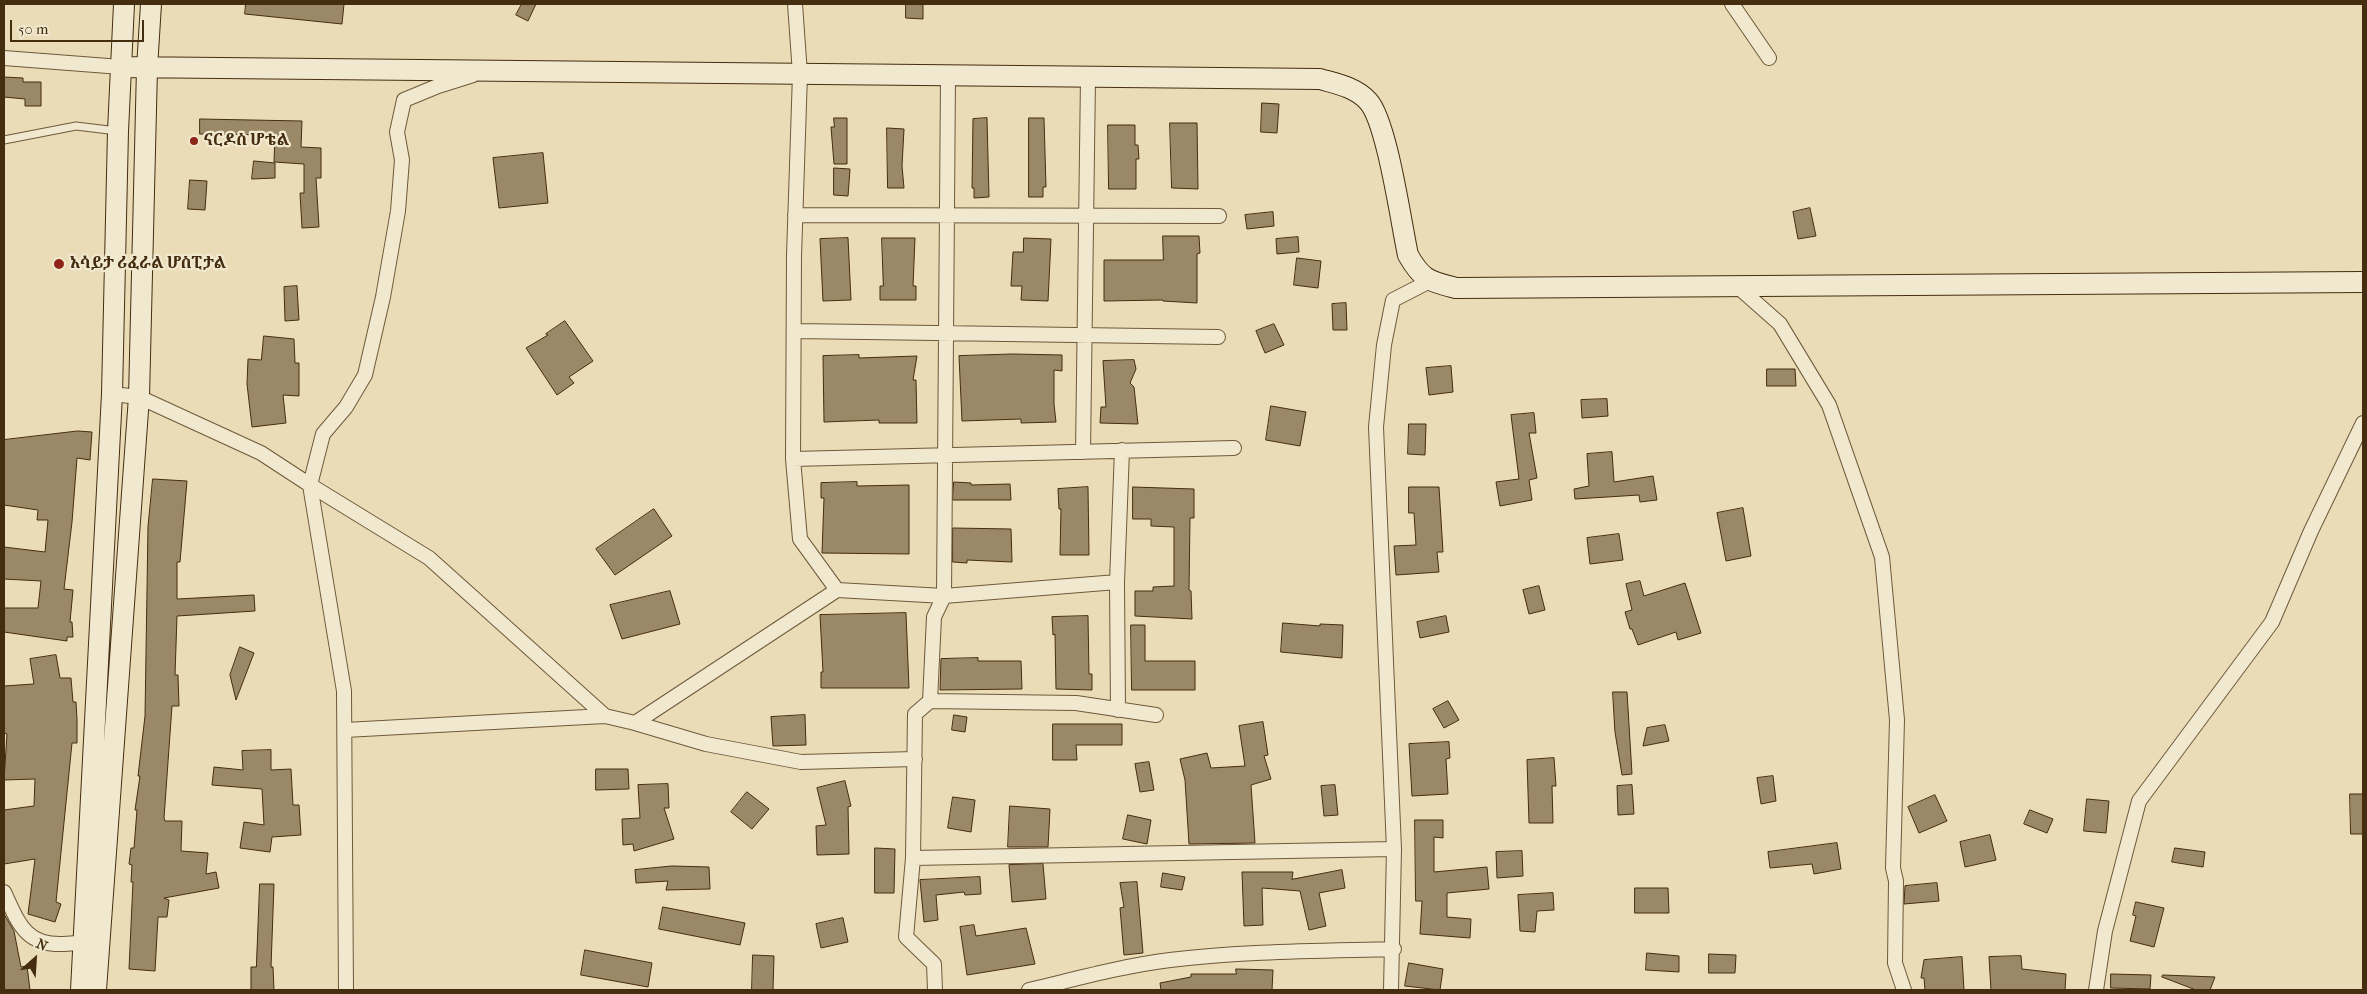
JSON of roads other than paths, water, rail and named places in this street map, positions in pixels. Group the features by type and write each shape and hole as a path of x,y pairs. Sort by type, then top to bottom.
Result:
{"street":[{"path":"96,990 93,937 112,394 118,131 124,4"},
{"path":"82,990 93,937 139,397 147,68 151,4"},
{"path":"795,4 800,74 795,215 793,459 800,539 838,590"},
{"path":"1732,4 1769,58"},
{"path":"4,58 147,68 1320,79 1347,86 1368,101 1380,122 1408,255 1418,272 1430,282 1456,288 2363,282"},
{"path":"346,990 344,691 310,485 323,434 346,407 365,375 384,296 398,212 402,160 397,132 404,100 438,86 484,71"},
{"path":"930,700 934,616 944,596 948,76"},
{"path":"1082,452 1088,77"},
{"path":"795,215 1219,216"},
{"path":"1391,990 1394,949 1394,850 1376,427 1384,345 1393,300 1430,282"},
{"path":"1737,286 1780,324 1829,405 1882,557 1898,720 1893,868 1896,881 1895,963 1904,990"},
{"path":"794,331 1218,337"},
{"path":"112,394 139,397 261,452 310,485 429,558 605,716"},
{"path":"2096,990 2106,931 2139,802 2272,622 2311,531 2363,423"},
{"path":"793,459 1234,448"},
{"path":"1118,710 1117,582 1122,450"},
{"path":"635,723 838,590 944,596 1117,582"},
{"path":"935,990 934,964 906,936 913,858 915,714 930,700 1076,703 1156,715"},
{"path":"345,730 605,716 706,744 801,762 915,759"},
{"path":"913,858 1394,850"},
{"path":"4,892 22,928 36,940 51,944 93,937"},
{"path":"1029,990 1135,965 1172,960 1282,952 1394,949"}],"lane":[{"path":"4,140 76,126 118,131"}],"place":[{"name":"ናርዶስ ሆቴል","path":"194,141"},
{"name":"አሳይታ ሪፈራል ሆስፒታል","path":"59,264"}]}
